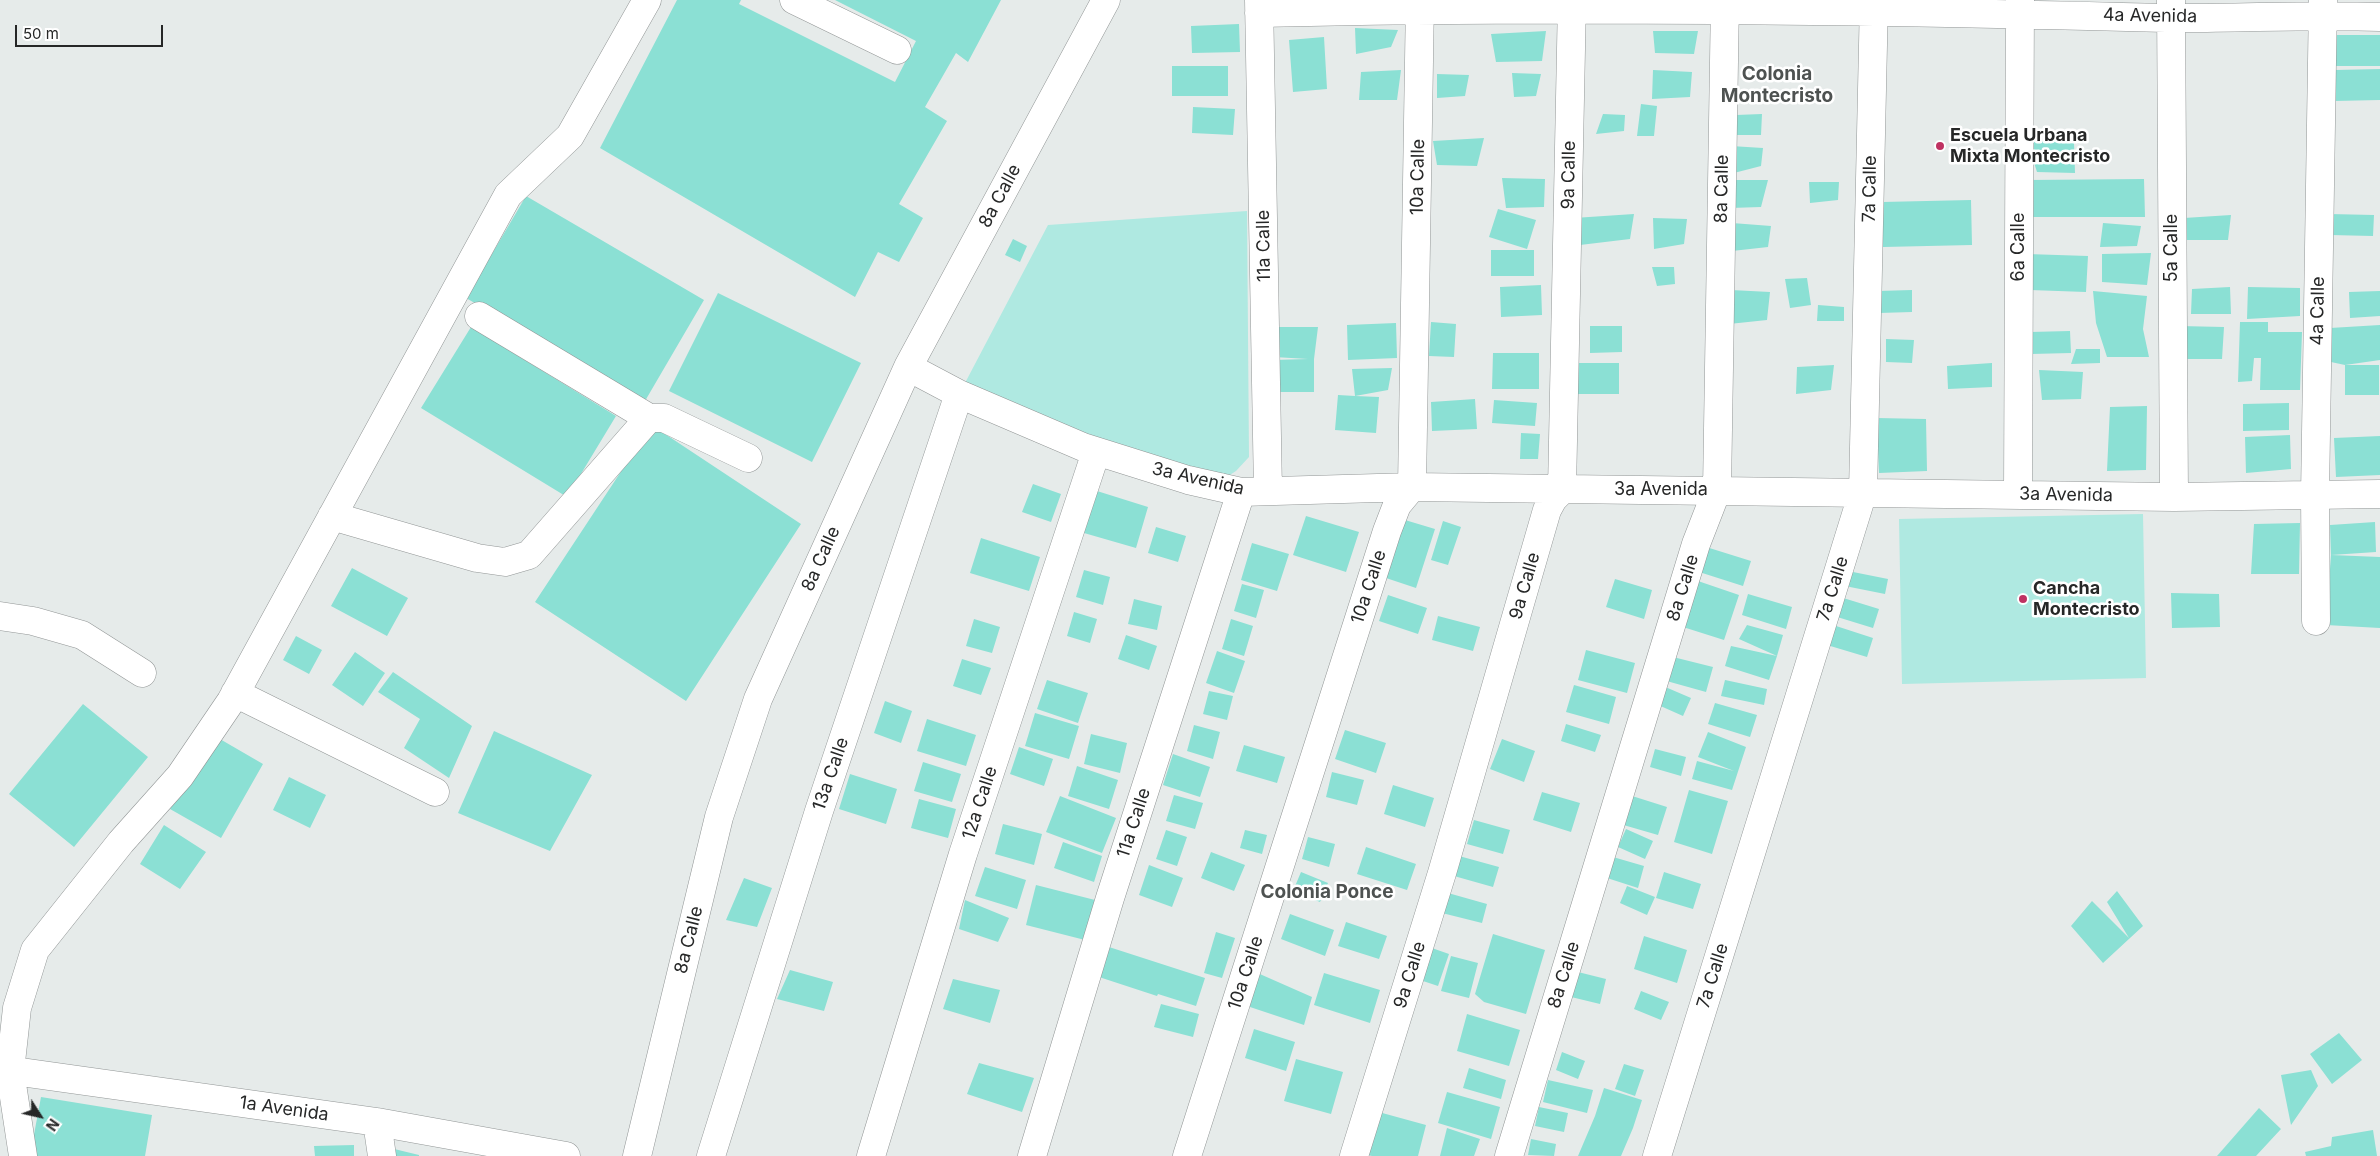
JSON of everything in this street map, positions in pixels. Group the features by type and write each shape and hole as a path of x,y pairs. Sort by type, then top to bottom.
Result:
{"street":[{"path":"24,1156 5,1070 17,1008 35,950 121,842 180,776 235,693 508,195 570,136 647,0"},
{"path":"794,0 897,50"},
{"name":"8a Calle","path":"637,1156 719,817 758,699 908,367 1106,0"},
{"name":"10a Calle","path":"1187,1156 1387,531 1397,505 1412,487 1420,5"},
{"name":"9a Calle","path":"1354,1156 1442,873 1548,510 1553,499 1562,490 1572,5"},
{"name":"8a Calle","path":"1509,1156 1696,544 1717,490 1725,5"},
{"name":"4a Avenida","path":"1259,6 1725,5 2171,9 2323,7 2380,17"},
{"name":"11a Calle","path":"1259,6 1268,491"},
{"name":"7a Calle","path":"1657,1156 1863,492 1874,6"},
{"name":"6a Calle","path":"2018,494 2020,7"},
{"name":"4a Calle","path":"2316,621 2315,495 2323,7"},
{"name":"5a Calle","path":"2171,9 2174,497"},
{"path":"479,316 650,418 664,418 748,458"},
{"name":"3a Avenida","path":"908,367 959,394 1096,452 1188,480 1241,492 1412,487 2174,497 2380,494"},
{"name":"13a Calle","path":"711,1156 819,811 959,394"},
{"path":"332,516 477,558 505,562 521,558 528,555 650,418"},
{"name":"12a Calle","path":"871,1156 963,854 1096,452"},
{"name":"11a Calle","path":"1032,1156 1110,898 1241,492"},
{"path":"0,616 33,621 82,635 142,673"},
{"path":"235,693 435,792"},
{"name":"1a Avenida","path":"5,1070 377,1122 566,1156"},
{"path":"377,1122 382,1156"}],"shaded area":[{"path":"1247,211 1249,457 1236,471 1222,480 1101,441 965,383 1048,225"},
{"name":"Cancha Montecristo","path":"2143,514 2146,678 1902,684 1899,519"}],"building":[{"path":"677,0 741,0 739,4 895,82 916,41 835,0 1001,0 968,62 956,53 925,107 947,121 899,204 923,218 899,262 878,252 855,297 600,148"},
{"path":"1239,24 1240,52 1192,53 1191,26"},
{"path":"1355,28 1398,30 1391,47 1356,54"},
{"path":"1546,31 1542,61 1496,62 1491,34"},
{"path":"1653,31 1698,31 1694,54 1655,53"},
{"path":"2334,35 2380,35 2380,66 2334,66"},
{"path":"1324,37 1327,89 1293,92 1289,40"},
{"path":"1172,66 1228,66 1228,96 1172,96"},
{"path":"2380,69 2380,100 2334,101 2335,70"},
{"path":"1401,70 1397,100 1359,100 1361,72"},
{"path":"1653,70 1692,72 1690,97 1652,99"},
{"path":"1512,73 1541,74 1536,96 1514,97"},
{"path":"1437,74 1469,75 1465,96 1437,98"},
{"path":"1641,104 1657,106 1654,136 1637,136"},
{"path":"1193,107 1235,109 1233,135 1192,133"},
{"path":"1603,114 1625,115 1624,131 1596,134"},
{"path":"1762,114 1761,135 1734,135 1736,115"},
{"path":"1484,138 1477,166 1437,165 1433,141"},
{"path":"2027,141 2074,142 2075,173 2037,172"},
{"path":"1731,146 1763,148 1761,166 1730,174"},
{"path":"1502,178 1545,179 1544,207 1506,208"},
{"path":"2144,179 2145,217 2027,217 2027,180"},
{"path":"1729,180 1768,180 1761,207 1730,208"},
{"path":"1809,182 1839,182 1838,200 1810,203"},
{"path":"526,196 704,300 645,401 466,298"},
{"path":"1971,200 1972,245 1883,247 1882,202"},
{"path":"1498,209 1536,220 1527,249 1489,237"},
{"path":"1634,214 1630,239 1580,245 1574,218"},
{"path":"2329,214 2374,215 2373,236 2330,235"},
{"path":"2231,215 2228,240 2183,240 2184,218"},
{"path":"1653,218 1687,219 1684,244 1654,249"},
{"path":"1732,223 1771,226 1768,247 1732,251"},
{"path":"2103,223 2141,226 2137,246 2100,247"},
{"path":"1013,239 1027,246 1020,262 1005,255"},
{"path":"1491,250 1534,250 1534,276 1491,276"},
{"path":"2151,253 2147,285 2102,282 2102,254"},
{"path":"2027,254 2088,256 2086,292 2030,290"},
{"path":"1652,267 1674,267 1675,284 1657,286"},
{"path":"1807,278 1811,305 1790,308 1785,279"},
{"path":"1541,285 1542,315 1501,317 1500,287"},
{"path":"2230,287 2231,314 2191,314 2192,289"},
{"path":"2248,287 2300,288 2300,316 2247,319"},
{"path":"1731,290 1770,292 1767,320 1729,324"},
{"path":"1912,290 1912,312 1879,313 1878,291"},
{"path":"2093,291 2147,296 2143,329 2149,357 2107,357 2096,323"},
{"path":"2380,291 2380,316 2350,318 2349,292"},
{"path":"718,293 861,363 812,462 669,391"},
{"path":"1818,305 1844,307 1844,321 1817,321"},
{"path":"1431,322 1456,324 1454,357 1429,356"},
{"path":"2240,322 2268,322 2268,332 2302,332 2300,390 2260,390 2261,358 2254,358 2252,381 2238,382"},
{"path":"1396,323 1397,358 1348,360 1347,325"},
{"path":"2380,325 2380,360 2345,365 2331,362 2330,328"},
{"path":"1590,326 1622,326 1622,352 1590,353"},
{"path":"2179,326 2224,327 2222,359 2178,359"},
{"path":"471,327 616,416 567,497 421,408"},
{"path":"1277,327 1318,327 1314,359 1314,392 1274,392 1273,360 1308,359 1274,357"},
{"path":"2070,331 2071,353 2031,354 2030,332"},
{"path":"1886,339 1914,340 1912,363 1886,362"},
{"path":"2076,349 2100,349 2100,363 2071,364"},
{"path":"1493,353 1539,353 1539,389 1492,389"},
{"path":"1572,363 1619,363 1619,394 1572,394"},
{"path":"1992,363 1992,387 1948,389 1947,366"},
{"path":"1834,365 1831,390 1796,394 1797,367"},
{"path":"2345,365 2379,365 2379,395 2345,395"},
{"path":"1392,368 1388,390 1355,396 1352,369"},
{"path":"2039,370 2083,372 2081,399 2042,400"},
{"path":"1338,395 1379,397 1376,433 1335,430"},
{"path":"1475,399 1477,429 1432,431 1431,402"},
{"path":"1494,400 1537,403 1535,426 1492,423"},
{"path":"2289,403 2289,430 2243,431 2243,404"},
{"path":"2147,406 2146,470 2107,471 2110,407"},
{"path":"1877,418 1926,419 1927,471 1879,473"},
{"path":"653,423 662,432 801,524 686,701 535,602"},
{"path":"1521,433 1540,434 1538,459 1520,459"},
{"path":"2290,435 2291,469 2246,473 2245,437"},
{"path":"2380,436 2380,475 2336,477 2334,438"},
{"path":"1033,484 1061,494 1051,522 1022,512"},
{"path":"1097,491 1148,507 1136,548 1084,533"},
{"path":"1306,516 1359,532 1346,572 1293,555"},
{"path":"1405,520 1435,529 1416,588 1386,578"},
{"path":"1443,521 1461,527 1448,565 1431,560"},
{"path":"2375,522 2376,552 2331,555 2330,525"},
{"path":"2300,523 2299,574 2251,574 2254,524"},
{"path":"1156,527 1186,536 1178,562 1148,553"},
{"path":"981,538 1040,557 1029,591 970,573"},
{"path":"1252,543 1289,554 1277,591 1241,580"},
{"path":"1703,546 1751,561 1743,586 1696,571"},
{"path":"2331,555 2380,557 2380,628 2326,625"},
{"path":"352,568 408,598 387,636 331,606"},
{"path":"1084,570 1110,577 1103,605 1076,597"},
{"path":"1848,571 1888,579 1885,594 1845,586"},
{"path":"1615,579 1652,590 1644,619 1606,607"},
{"path":"1698,581 1739,595 1724,640 1683,627"},
{"path":"1242,584 1264,590 1256,618 1234,611"},
{"path":"2171,593 2219,594 2220,627 2172,628"},
{"path":"1748,594 1792,607 1786,629 1742,615"},
{"path":"1388,595 1427,608 1418,634 1379,621"},
{"path":"1840,597 1879,609 1873,628 1834,616"},
{"path":"1134,599 1162,606 1157,630 1128,624"},
{"path":"1074,612 1097,619 1090,643 1067,636"},
{"path":"1438,616 1480,627 1473,651 1432,640"},
{"path":"974,619 1000,627 992,653 966,646"},
{"path":"1231,619 1253,626 1244,656 1222,649"},
{"path":"1747,625 1783,635 1777,656 1739,639"},
{"path":"1833,625 1873,638 1867,657 1827,645"},
{"path":"1126,635 1157,646 1149,670 1118,659"},
{"path":"296,636 322,650 309,674 283,660"},
{"path":"1731,646 1777,656 1769,680 1725,666"},
{"path":"1586,650 1635,663 1627,693 1578,680"},
{"path":"1217,651 1245,661 1234,693 1206,683"},
{"path":"355,652 385,673 363,706 332,685"},
{"path":"1669,656 1713,667 1706,692 1663,680"},
{"path":"962,659 991,668 981,695 953,686"},
{"path":"393,672 472,726 449,778 404,748 420,719 378,692"},
{"path":"1047,680 1088,693 1078,723 1037,709"},
{"path":"1725,680 1767,689 1764,705 1721,696"},
{"path":"1574,685 1616,697 1609,724 1566,712"},
{"path":"1663,686 1691,698 1683,716 1656,704"},
{"path":"1209,691 1233,696 1227,720 1203,714"},
{"path":"885,701 912,711 901,743 874,733"},
{"path":"1715,703 1757,715 1750,737 1708,724"},
{"path":"83,704 148,757 74,847 9,794"},
{"path":"1035,713 1079,726 1069,759 1025,746"},
{"path":"927,719 976,735 966,766 917,751"},
{"path":"1566,724 1601,735 1595,752 1561,741"},
{"path":"1194,725 1220,732 1213,759 1187,751"},
{"path":"1345,730 1386,743 1376,773 1335,759"},
{"path":"494,731 592,775 550,851 458,813"},
{"path":"1708,732 1746,747 1732,790 1692,779 1697,761 1734,771 1698,757"},
{"path":"1091,734 1127,743 1120,773 1084,764"},
{"path":"213,735 263,764 221,838 170,809"},
{"path":"1502,739 1535,751 1524,782 1490,769"},
{"path":"1244,745 1285,757 1277,783 1236,771"},
{"path":"1019,747 1053,759 1044,786 1010,774"},
{"path":"1655,749 1686,757 1681,776 1650,767"},
{"path":"1173,754 1210,767 1200,797 1163,785"},
{"path":"923,762 961,774 952,802 914,791"},
{"path":"1077,766 1118,780 1109,809 1068,796"},
{"path":"1332,772 1364,780 1357,805 1326,797"},
{"path":"850,774 897,789 886,824 839,809"},
{"path":"289,777 326,795 310,828 273,810"},
{"path":"1393,785 1434,798 1425,827 1384,814"},
{"path":"1689,790 1728,801 1712,854 1674,842"},
{"path":"1542,792 1580,803 1571,832 1533,820"},
{"path":"1174,795 1203,803 1195,829 1166,821"},
{"path":"1629,795 1667,807 1658,835 1620,824"},
{"path":"1060,796 1116,818 1102,853 1046,832"},
{"path":"919,799 956,809 948,838 911,828"},
{"path":"1474,820 1510,830 1503,854 1467,844"},
{"path":"1003,824 1042,834 1034,865 995,854"},
{"path":"164,825 206,852 180,889 140,864"},
{"path":"1626,829 1653,841 1645,859 1618,847"},
{"path":"1166,830 1187,837 1177,866 1156,859"},
{"path":"1245,830 1267,835 1262,854 1240,848"},
{"path":"1308,837 1335,844 1329,867 1302,859"},
{"path":"1063,842 1102,856 1094,882 1054,868"},
{"path":"1366,847 1416,864 1407,890 1357,874"},
{"path":"1211,852 1245,865 1234,891 1201,878"},
{"path":"1459,856 1499,867 1493,887 1454,876"},
{"path":"1613,857 1644,866 1638,888 1607,878"},
{"path":"1149,865 1183,878 1172,907 1139,895"},
{"path":"985,867 1026,880 1017,909 975,896"},
{"path":"1301,872 1328,883 1320,902 1293,891"},
{"path":"1664,872 1701,884 1693,909 1656,898"},
{"path":"744,878 772,888 757,927 726,920"},
{"path":"1036,885 1095,900 1085,940 1026,925"},
{"path":"1627,886 1655,897 1647,915 1620,903"},
{"path":"2117,891 2143,926 2103,963 2071,926 2092,901 2129,938 2107,902"},
{"path":"1448,893 1487,904 1482,923 1442,913"},
{"path":"965,900 1009,918 998,942 959,929"},
{"path":"1290,914 1334,930 1325,956 1281,939"},
{"path":"1346,922 1387,936 1379,959 1338,946"},
{"path":"1216,932 1235,938 1222,978 1204,973"},
{"path":"1493,934 1545,950 1526,1014 1484,1002 1475,994"},
{"path":"1644,936 1687,950 1677,983 1634,969"},
{"path":"1109,947 1205,978 1196,1006 1158,994 1157,996 1099,977"},
{"path":"1429,947 1449,954 1438,986 1417,979"},
{"path":"1451,956 1478,963 1469,998 1441,991"},
{"path":"790,970 833,982 824,1011 777,999"},
{"path":"1253,971 1312,997 1304,1025 1241,1004"},
{"path":"1574,971 1606,979 1600,1004 1567,996"},
{"path":"1324,973 1380,990 1370,1023 1314,1005"},
{"path":"953,979 1000,990 990,1023 943,1009"},
{"path":"1641,991 1669,1002 1661,1020 1634,1009"},
{"path":"1161,1004 1199,1014 1193,1037 1154,1027"},
{"path":"1467,1014 1520,1030 1509,1066 1457,1051"},
{"path":"1254,1029 1295,1042 1286,1071 1245,1058"},
{"path":"2339,1033 2362,1060 2332,1084 2310,1054"},
{"path":"1562,1052 1585,1061 1578,1079 1556,1070"},
{"path":"1296,1059 1343,1072 1331,1114 1284,1101"},
{"path":"979,1063 1034,1078 1022,1112 967,1094"},
{"path":"1624,1064 1644,1070 1635,1096 1615,1089"},
{"path":"1469,1068 1506,1080 1501,1099 1463,1088"},
{"path":"2311,1070 2318,1086 2291,1125 2281,1075"},
{"path":"1548,1080 1593,1090 1587,1113 1543,1102"},
{"path":"1604,1088 1642,1100 1633,1128 1621,1156 1578,1156 1595,1116"},
{"path":"1447,1092 1500,1107 1491,1139 1438,1123"},
{"path":"41,1097 152,1115 145,1156 30,1156"},
{"path":"1539,1107 1568,1113 1564,1132 1535,1126"},
{"path":"2259,1108 2281,1129 2256,1156 2217,1156"},
{"path":"1375,1111 1426,1125 1418,1156 1372,1156 1363,1154"},
{"path":"1447,1128 1480,1139 1474,1156 1440,1156"},
{"path":"2373,1130 2377,1156 2306,1156 2305,1152 2331,1146 2332,1137"},
{"path":"1531,1139 1556,1144 1554,1156 1528,1155"},
{"path":"354,1145 354,1156 315,1156 314,1146"},
{"path":"386,1147 419,1155 419,1156 387,1156"}],"place":[{"name":"Escuela Urbana Mixta Montecristo","path":"1940,146"},
{"name":"Cancha Montecristo","path":"2023,599"}],"district":[{"name":"Colonia Montecristo","path":"1777,85"},
{"name":"Colonia Ponce","path":"1327,892"}]}
